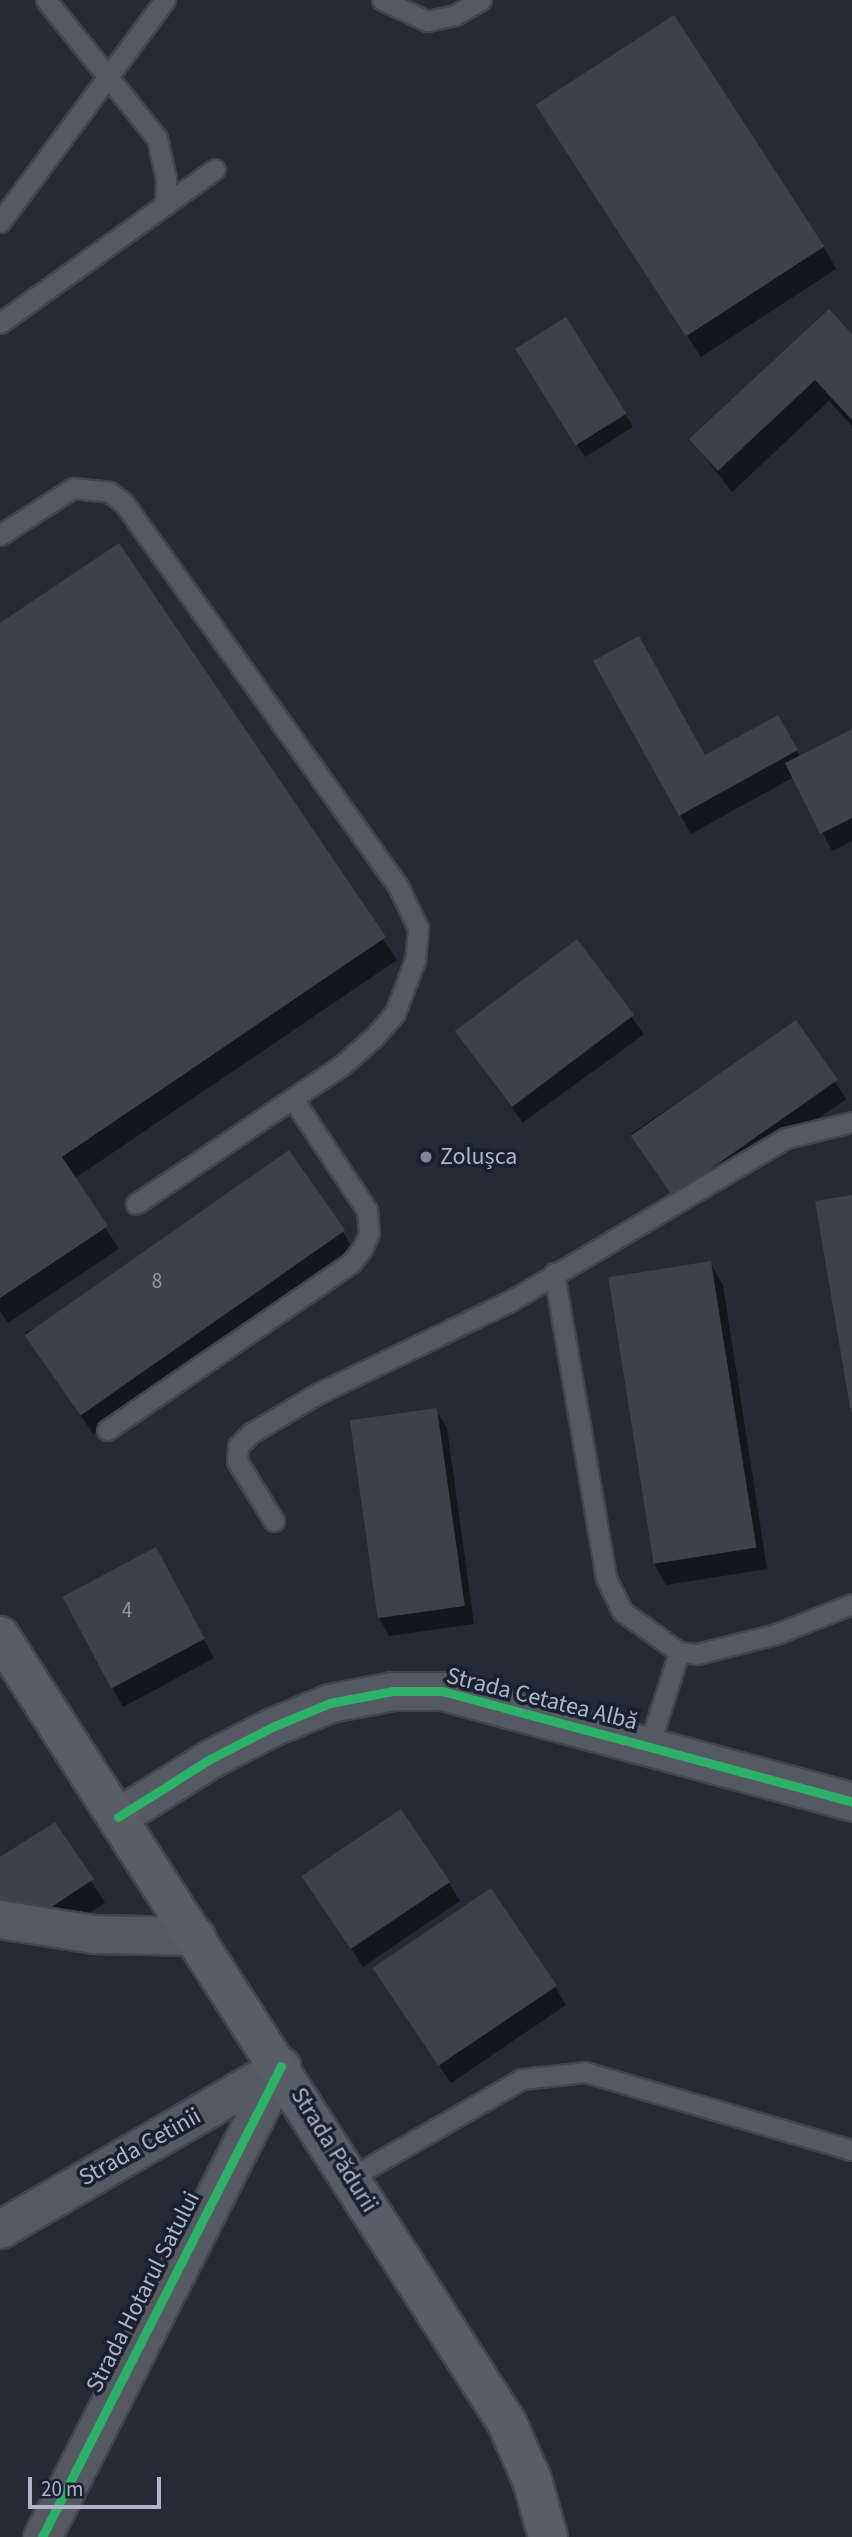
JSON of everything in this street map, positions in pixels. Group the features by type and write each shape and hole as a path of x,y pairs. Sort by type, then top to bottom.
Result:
{"main road":[{"name":"Strada Pădurii","path":"0,1636 281,2066 507,2423 532,2480 548,2537"}],"street":[{"name":"Strada Cetatea Albă","path":"118,1817 209,1759 272,1727 330,1703 393,1690 442,1691 852,1802"},
{"path":"0,1919 94,1934 196,1936"},
{"name":"Strada Cetinii","path":"0,2229 281,2066"},
{"name":"Strada Hotarul Satului","path":"42,2537 281,2066"}],"lane":[{"path":"47,0 110,75 157,138 166,179 165,205"},
{"path":"0,222 165,0"},
{"path":"382,0 427,21 455,15 481,0"},
{"path":"0,323 215,169"},
{"path":"0,535 73,488 109,492 123,502 410,905 418,928 415,960 395,1013 341,1066 136,1204"},
{"path":"107,1430 351,1263 362,1249 369,1233 367,1210 293,1098"},
{"path":"274,1521 237,1461 238,1446 244,1439 319,1392 456,1329 786,1138 852,1122"},
{"path":"554,1273 606,1578 622,1611 679,1652 722,1650 852,1604"},
{"path":"649,1746 679,1652"},
{"path":"352,2177 522,2079 585,2071 852,2150"}],"building":[{"path":"674,15 824,246 686,336 536,105"},
{"path":"829,309 852,334 852,420 815,380 718,471 689,439"},
{"path":"566,317 626,414 576,445 515,349"},
{"path":"119,543 386,937 62,1157 108,1226 0,1298 0,623"},
{"path":"639,636 705,755 778,715 798,750 679,816 593,661"},
{"path":"852,729 852,818 820,834 785,763"},
{"path":"577,939 634,1015 512,1107 455,1031"},
{"path":"796,1020 838,1080 672,1196 631,1136"},
{"path":"289,1150 345,1230 81,1416 24,1335"},
{"path":"852,1195 852,1413 851,1413 815,1201"},
{"path":"711,1261 756,1547 654,1564 608,1277"},
{"path":"437,1408 465,1606 378,1618 350,1420"},
{"path":"156,1547 205,1639 111,1689 62,1597"},
{"path":"401,1809 450,1882 351,1949 302,1876"},
{"path":"55,1822 94,1879 41,1914 0,1905 0,1857"},
{"path":"491,1888 557,1986 438,2066 372,1968"}],"cycle path":[{"path":"118,1817 210,1759 272,1727 330,1703 393,1691 442,1691 852,1802"},
{"path":"42,2537 281,2066"}],"place":[{"name":"Zolușca","path":"426,1157"}]}
